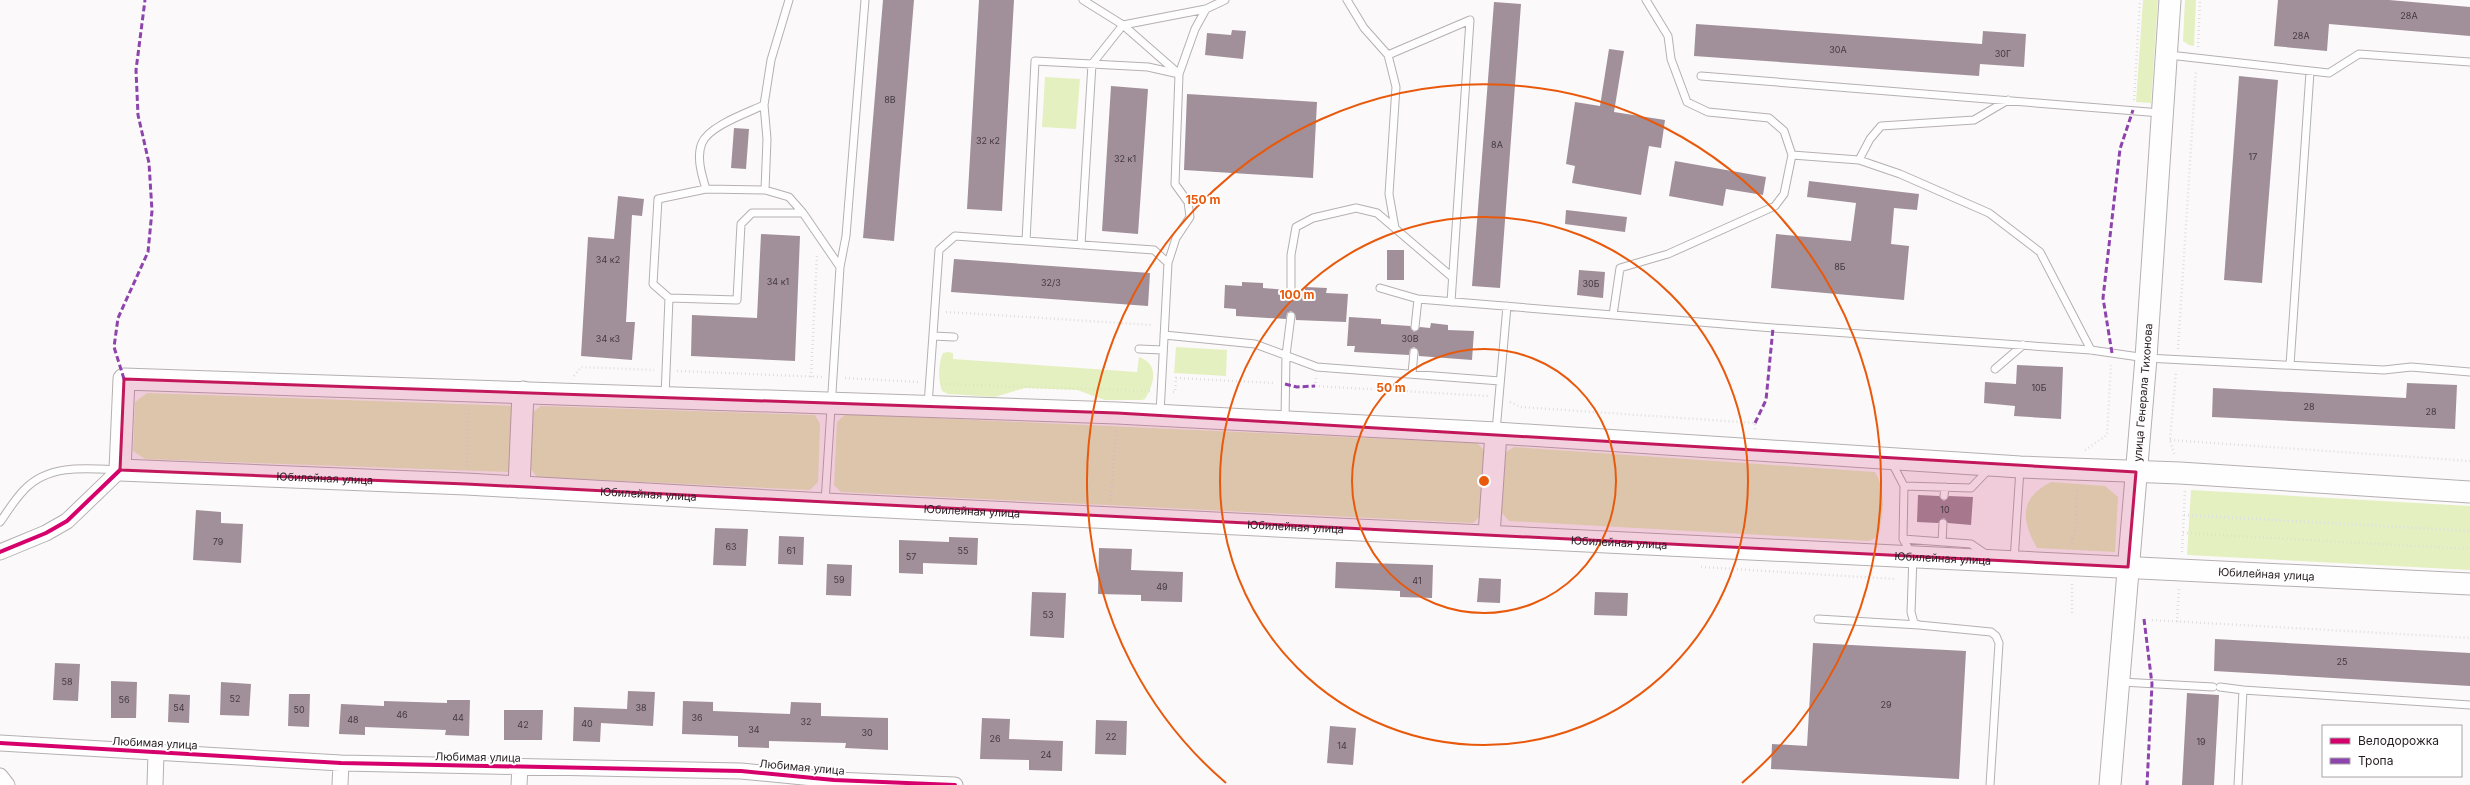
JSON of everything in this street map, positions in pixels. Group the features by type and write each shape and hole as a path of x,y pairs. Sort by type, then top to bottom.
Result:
{"main road":[{"name":"улица Генерала Тихонова","path":"2110,785 2146,358 2170,0"},
{"path":"120,470 124,379 664,398 830,402 1160,415 1496,433 1992,466 2180,473 2470,492"},
{"path":"518,487 523,392"},
{"path":"1489,535 1496,433"},
{"name":"Юбилейная улица","path":"120,470 518,487 825,504 1489,535 1908,548 2004,561 2470,584"}],"street":[{"path":"0,552 46,533 67,521 120,470"},
{"name":"Любимая улица","path":"0,743 341,764 520,767 741,778 955,785"},
{"path":"155,785 156,753"},
{"path":"340,785 341,764"},
{"path":"520,767 520,785"},
{"path":"0,776 7,785"}],"lane":[{"path":"765,190 767,139 764,105 771,60 789,0"},
{"path":"825,504 830,402 840,267 846,236 865,0"},
{"path":"1083,0 1123,25 1179,74"},
{"path":"1081,245 1092,64 1123,25 1206,9 1225,0"},
{"path":"1347,0 1364,28 1388,55 1396,87 1389,194 1395,228"},
{"path":"1613,315 1620,268 1668,254 1775,206 1784,194 1792,155 1784,131 1769,118 1708,112 1687,102 1671,59 1668,36 1646,0"},
{"path":"1160,415 1168,263 1176,238 1190,217 1188,202 1175,184 1179,74 1195,29 1206,9"},
{"path":"1388,55 1470,20 1450,302"},
{"path":"2167,55 2329,73 2359,54 2470,62"},
{"path":"1026,241 1035,61 1148,67 1179,74"},
{"path":"2290,365 2310,72"},
{"path":"1700,76 2163,113"},
{"path":"1860,160 1870,139 1881,126 1974,120 2008,100"},
{"path":"706,189 700,167 702,143 714,129 764,105"},
{"path":"1792,155 1860,160 1900,174 1989,213 2018,233 2040,252 2091,350"},
{"path":"803,213 752,213 741,224 737,300 669,298 653,284 658,199 706,189 765,190 789,197 803,213 840,267"},
{"path":"1292,290 1291,255 1296,227 1313,218 1356,208 1377,214 1452,276"},
{"path":"928,407 939,250 955,236 1154,250 1168,263"},
{"path":"1380,288 1418,299 1450,302 2091,350 2146,358 2384,370 2411,367 2470,372"},
{"path":"664,398 669,298"},
{"path":"1415,327 1418,299"},
{"path":"1496,433 1507,306"},
{"path":"1285,422 1286,355 1291,316"},
{"path":"1164,335 1255,344 1317,367 1500,381"},
{"path":"933,336 954,337"},
{"path":"1996,369 2023,345"},
{"path":"1139,349 1163,350"},
{"path":"1412,374 1414,352"},
{"path":"1890,459 1904,486 1912,612 1914,623 1919,625"},
{"path":"1904,486 1971,488 1992,466"},
{"path":"1908,548 1942,542 1971,544 2004,561 2020,467"},
{"path":"0,522 25,489 50,472 83,468 120,470"},
{"path":"1944,496 1945,487"},
{"path":"1942,542 1943,523"},
{"path":"1818,620 1983,630 1996,636 1998,643 1990,785"},
{"path":"2118,681 2470,705"},
{"path":"2238,785 2243,690"}],"path":[{"path":"2133,110 2140,0"},
{"path":"2177,622 2186,488 2170,440 2178,359 2200,0"},
{"path":"811,376 818,235"},
{"path":"935,311 1165,326"},
{"path":"2082,452 2107,435 2112,353"},
{"path":"566,376 574,376 581,366 666,371 832,377 930,383 1161,392 1175,392 1176,378 1285,384"},
{"path":"1317,367 1315,386 1499,397 1521,407 1755,423 1754,437"},
{"path":"467,468 469,405"},
{"path":"1111,500 1116,429"},
{"path":"2170,440 2470,462"},
{"path":"2067,550 2075,534 2077,482"},
{"path":"2184,515 2470,531"},
{"path":"2183,533 2470,550"},
{"path":"2152,620 2470,638"}],"highlighted area":[{"path":"124,379 1117,413 2136,472 2128,567 466,484 120,470"}],"green space":[{"path":"2143,0 2158,0 2151,103 2136,102"},
{"path":"2185,0 2196,0 2194,46 2183,41"},
{"path":"1045,77 1080,79 1076,129 1042,127"},
{"path":"1176,347 1227,350 1226,376 1174,373"},
{"path":"943,353 953,353 953,359 1137,372 1139,357 1146,360 1150,364 1153,381 1145,399 1142,400 1105,400 1077,390 1025,388 995,397 948,394 942,391 939,372"},
{"path":"147,393 514,406 509,472 145,459 133,451 135,402"},
{"path":"541,406 815,415 820,424 818,482 810,490 537,477 530,468 533,412"},
{"path":"846,414 1477,443 1486,452 1483,513 1473,523 841,492 834,485 837,422"},
{"path":"1514,447 1875,472 1881,486 1883,504 1881,522 1877,537 1869,541 1509,521 1501,512 1506,452"},
{"path":"2051,482 2105,486 2118,497 2115,552 2037,548 2028,528 2026,510 2033,495"},
{"path":"2191,490 2470,506 2470,570 2187,555"}],"building":[{"path":"883,0 914,0 894,241 863,238"},
{"path":"979,0 1014,0 1002,211 967,209"},
{"path":"2278,0 2389,0 2470,7 2470,36 2329,24 2327,51 2274,46"},
{"path":"1494,2 1521,4 1500,288 1472,286"},
{"path":"1696,24 1982,44 1983,31 2026,34 2024,67 1980,64 1979,76 1694,56"},
{"path":"1232,30 1246,31 1243,59 1205,55 1207,33 1231,35"},
{"path":"1609,49 1624,51 1614,112 1665,120 1661,148 1649,146 1641,195 1572,183 1575,166 1566,164 1575,102 1600,106"},
{"path":"2239,76 2278,80 2262,283 2224,280"},
{"path":"1111,86 1148,89 1138,234 1102,231"},
{"path":"1187,94 1317,102 1313,178 1184,170"},
{"path":"734,128 749,129 746,169 731,168"},
{"path":"1675,161 1766,177 1763,195 1726,189 1723,206 1669,196"},
{"path":"1809,181 1919,194 1917,210 1894,208 1891,244 1909,246 1904,300 1771,288 1776,234 1851,241 1856,203 1807,197"},
{"path":"618,196 644,199 642,216 632,215 626,322 635,322 632,360 581,356 588,237 614,239"},
{"path":"1566,210 1627,217 1625,232 1565,224"},
{"path":"761,234 800,236 795,361 691,356 692,315 757,318"},
{"path":"1387,250 1404,250 1404,280 1387,280"},
{"path":"954,259 1150,273 1148,306 951,292"},
{"path":"1579,270 1605,272 1603,298 1577,295"},
{"path":"1242,282 1263,283 1263,288 1286,290 1291,295 1296,290 1305,290 1305,287 1327,288 1326,293 1348,294 1346,322 1296,320 1295,314 1291,311 1287,313 1286,319 1236,316 1236,309 1224,308 1225,285 1242,286"},
{"path":"1349,317 1381,319 1381,324 1410,326 1414,332 1420,327 1430,328 1431,323 1448,325 1448,330 1474,331 1472,360 1419,356 1418,350 1414,347 1410,349 1409,355 1354,352 1355,346 1347,346"},
{"path":"2017,365 2063,367 2061,419 2014,416 2015,406 1984,403 1985,382 2016,384"},
{"path":"2407,383 2457,385 2455,429 2212,417 2213,388 2406,398"},
{"path":"1918,495 1939,496 1944,501 1949,496 1973,497 1971,525 1948,523 1944,518 1938,523 1917,522"},
{"path":"196,510 221,512 221,523 243,524 241,563 193,560"},
{"path":"715,528 748,529 746,566 713,565"},
{"path":"779,536 804,537 803,565 778,564"},
{"path":"949,537 978,538 977,565 923,563 923,574 899,573 899,540 949,542"},
{"path":"1099,548 1132,549 1131,570 1183,572 1182,602 1141,601 1141,595 1098,594"},
{"path":"1336,562 1433,565 1432,598 1400,597 1400,591 1335,588"},
{"path":"827,564 852,565 851,596 826,595"},
{"path":"1479,578 1501,579 1500,603 1477,602"},
{"path":"1032,592 1066,593 1064,638 1030,636"},
{"path":"1595,592 1628,593 1627,616 1594,615"},
{"path":"2215,639 2470,653 2470,686 2214,671"},
{"path":"1813,643 1966,651 1959,779 1771,769 1772,744 1807,746"},
{"path":"55,663 80,664 78,701 53,700"},
{"path":"111,681 137,682 136,718 111,718"},
{"path":"221,682 251,684 249,716 220,715"},
{"path":"628,691 655,692 653,726 601,723 600,742 573,741 574,707 627,709"},
{"path":"2187,693 2219,695 2214,785 2182,785"},
{"path":"169,694 190,695 189,723 168,722"},
{"path":"289,694 310,694 309,727 288,726"},
{"path":"447,700 470,700 469,736 445,735 446,730 365,727 365,735 339,734 341,704 384,706 384,701 447,703"},
{"path":"683,701 713,702 713,711 790,714 791,702 821,703 821,716 888,718 888,750 845,748 846,743 769,741 769,748 738,747 738,736 682,734"},
{"path":"504,710 543,710 542,740 504,740"},
{"path":"982,718 1010,719 1009,739 1063,741 1062,771 1029,770 1029,760 980,759"},
{"path":"1096,720 1127,721 1126,755 1095,754"},
{"path":"1330,726 1356,728 1353,765 1327,763"}],"marked path":[{"path":"124,379 114,347 118,318 148,252 152,211 149,163 138,115 136,70 145,0"},
{"path":"2112,353 2103,298 2120,149 2133,110"},
{"path":"1755,423 1766,400 1773,328"},
{"path":"1285,384 1297,387 1315,386"},
{"path":"2144,619 2152,684 2147,785"}],"cycle path":[{"path":"0,552 46,533 67,521 120,470"},
{"path":"0,743 341,763 741,771 834,780 955,785"}]}
